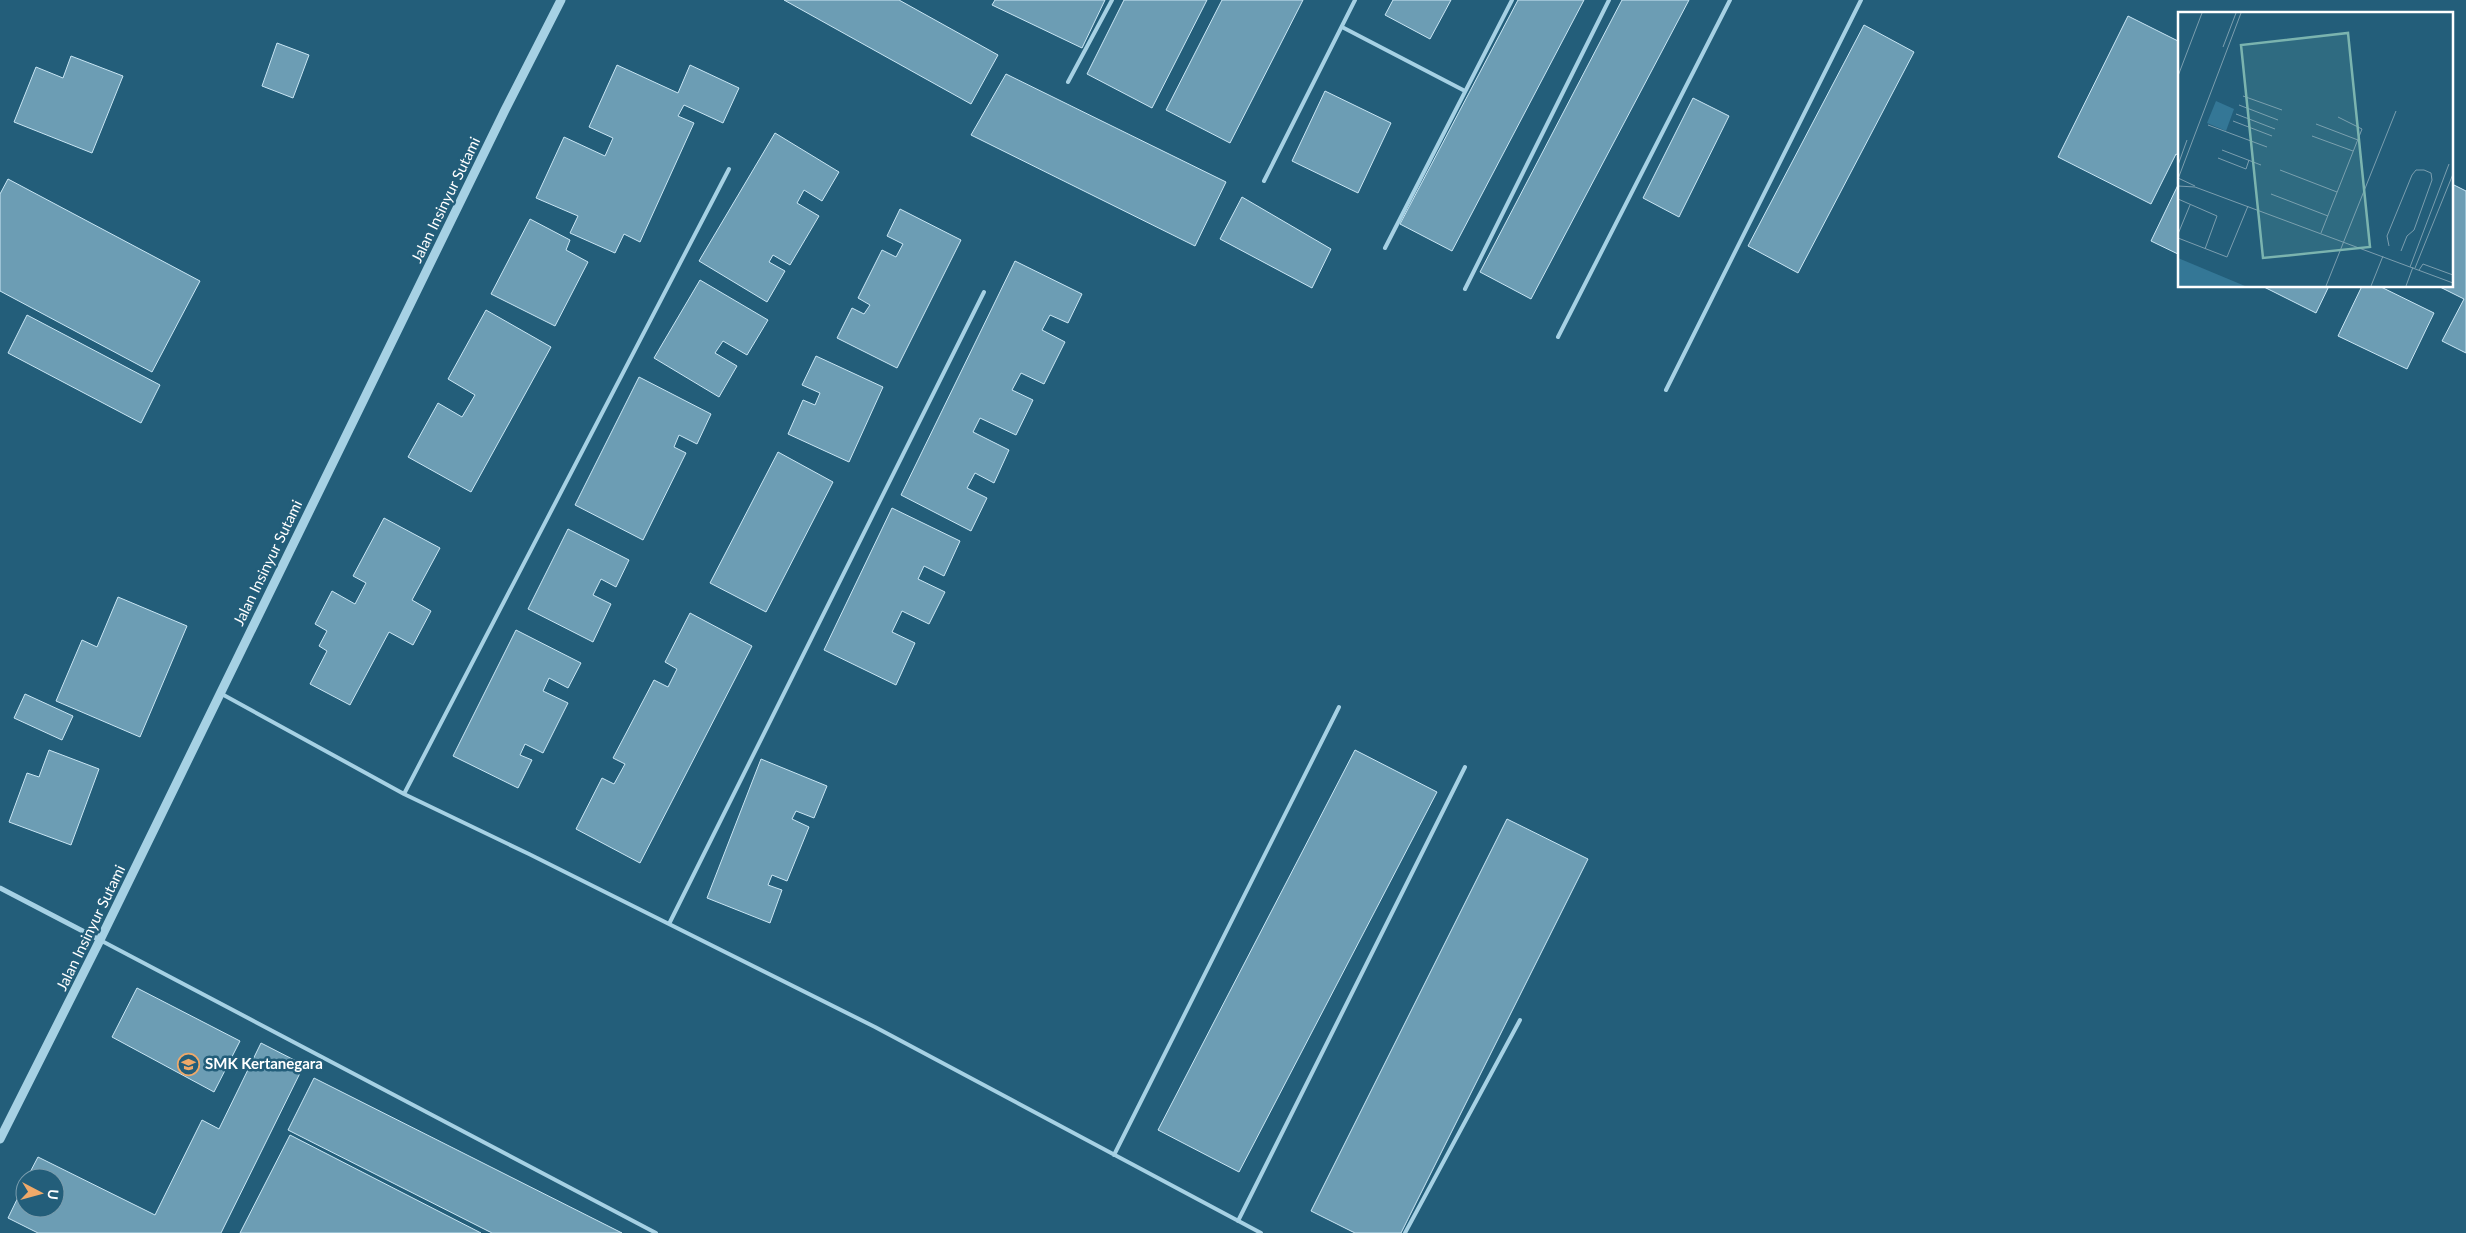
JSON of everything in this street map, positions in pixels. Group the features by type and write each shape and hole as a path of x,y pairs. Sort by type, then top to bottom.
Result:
{"street":[{"name":"Jalan Insinyur Sutami","path":"0,1139 100,940 500,118 561,0"},
{"path":"0,888 100,940"}],"lane":[{"path":"1068,82 1112,0"},
{"path":"1264,181 1355,0"},
{"path":"1385,248 1512,0"},
{"path":"1465,289 1609,0"},
{"path":"1558,337 1730,0"},
{"path":"1666,390 1861,0"},
{"path":"1342,27 1465,91"},
{"path":"404,794 729,169"},
{"path":"669,924 984,292"},
{"path":"220,693 404,794 875,1027 1261,1233"},
{"path":"1114,1155 1339,707"},
{"path":"1238,1221 1465,767"},
{"path":"100,940 656,1233"},
{"path":"1405,1233 1520,1020"}],"building":[{"path":"784,0 899,0 998,55 971,104"},
{"path":"995,0 1105,0 1082,48 992,5"},
{"path":"1124,0 1207,0 1152,108 1087,74"},
{"path":"1222,0 1303,0 1230,143 1166,110"},
{"path":"1393,0 1451,0 1430,39 1385,15"},
{"path":"1518,0 1584,0 1452,251 1400,224"},
{"path":"1622,0 1689,0 1531,299 1480,272"},
{"path":"2128,16 2178,41 2178,155 2176,154 2151,204 2058,157"},
{"path":"1864,25 1914,52 1798,273 1748,246"},
{"path":"277,43 309,55 293,98 262,86"},
{"path":"71,56 123,76 92,153 14,122 36,67 63,78"},
{"path":"617,65 678,93 690,65 739,88 723,123 684,105 678,116 694,123 640,242 624,234 615,253 570,233 578,216 536,198 564,137 605,156 613,138 589,127"},
{"path":"1006,74 1226,182 1195,246 971,135"},
{"path":"1325,91 1391,123 1358,193 1292,161"},
{"path":"1693,98 1729,116 1679,217 1643,198"},
{"path":"775,133 839,172 822,201 804,190 797,203 819,216 790,265 773,255 769,262 785,271 767,302 699,261"},
{"path":"8,179 200,281 152,372 0,291 0,194"},
{"path":"2178,185 2178,254 2151,241"},
{"path":"2454,185 2466,191 2466,353 2442,341 2464,299 2442,288 2454,288"},
{"path":"1242,197 1331,249 1312,288 1220,239"},
{"path":"900,209 961,240 897,368 837,338 852,308 864,314 870,305 858,298 882,250 896,257 903,244 887,236"},
{"path":"530,219 570,240 566,250 588,262 555,326 491,294"},
{"path":"1015,261 1082,294 1068,323 1050,315 1042,330 1065,342 1044,384 1021,373 1012,390 1033,400 1016,435 980,418 973,432 1009,450 994,483 975,473 967,488 987,498 971,531 901,495"},
{"path":"700,280 768,320 747,355 723,341 715,353 737,366 719,397 654,358"},
{"path":"2266,288 2328,288 2316,313"},
{"path":"2361,288 2383,288 2434,313 2407,369 2338,336"},
{"path":"486,310 551,347 471,492 408,457 438,403 462,417 475,395 448,379"},
{"path":"27,315 160,385 141,423 8,353"},
{"path":"816,356 883,387 849,462 788,434 803,400 815,405 820,393 802,385"},
{"path":"639,377 711,414 697,444 679,435 674,447 686,453 643,540 575,505"},
{"path":"778,452 833,482 766,612 710,583"},
{"path":"892,508 960,541 944,576 924,566 918,579 945,592 929,624 902,611 892,632 915,643 896,685 824,650"},
{"path":"384,518 440,548 412,600 431,611 413,645 389,632 350,705 310,684 327,651 319,646 327,631 315,624 332,591 355,604 366,583 353,576"},
{"path":"568,529 629,560 616,587 601,579 593,595 611,604 593,642 528,609"},
{"path":"118,597 187,626 140,737 56,701 82,640 97,647"},
{"path":"690,613 752,646 640,863 576,829 602,778 614,784 625,764 613,758 654,680 668,687 677,669 665,662"},
{"path":"516,630 581,663 568,688 549,678 543,691 568,703 543,753 525,744 520,755 532,760 518,788 453,756"},
{"path":"25,694 73,716 62,740 14,718"},
{"path":"49,750 99,769 71,845 9,822 27,773 39,777"},
{"path":"1355,750 1437,792 1239,1172 1158,1130"},
{"path":"761,759 827,786 814,818 796,811 792,819 809,827 787,881 772,875 768,885 782,890 770,923 707,898"},
{"path":"1507,819 1588,859 1401,1233 1355,1233 1311,1211"},
{"path":"137,988 240,1041 214,1092 112,1037"},
{"path":"261,1043 304,1065 221,1233 38,1233 8,1218 15,1204 15,1218 65,1218 65,1170 155,1215 202,1120 219,1129"},
{"path":"314,1078 622,1233 492,1233 288,1130"},
{"path":"290,1135 481,1233 240,1233"},
{"path":"38,1157 60,1168 32,1168"}],"place":[{"name":"SMK Kertanegara","path":"189,1064"}]}
